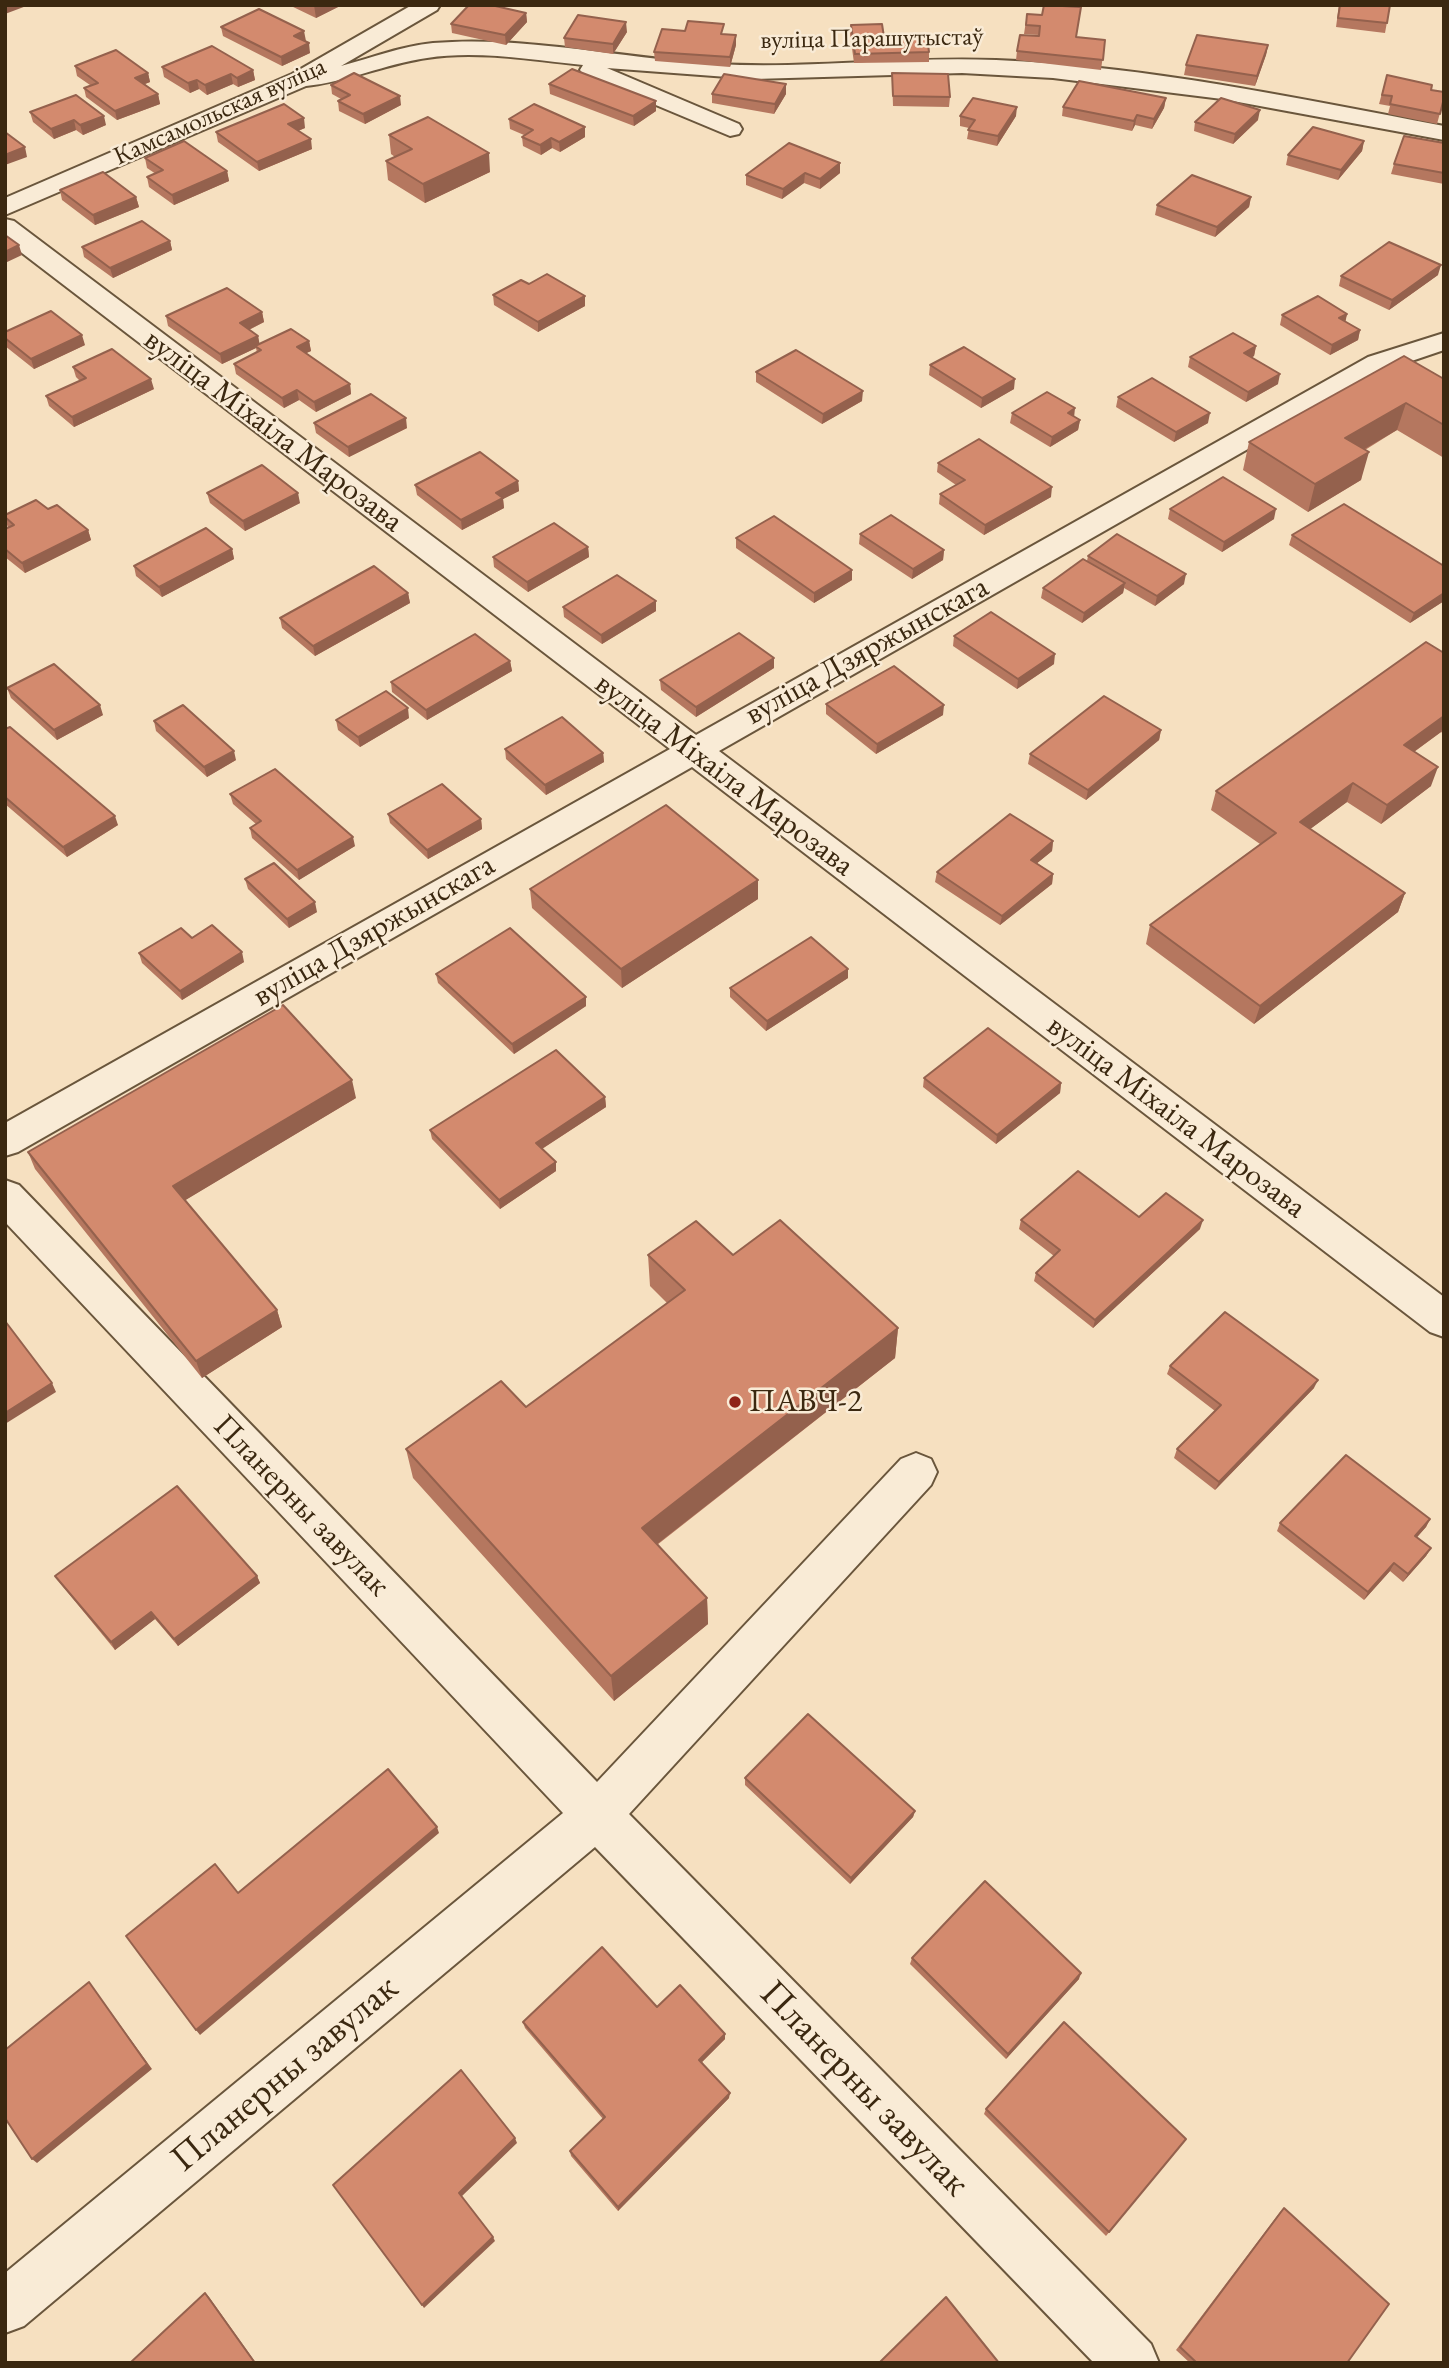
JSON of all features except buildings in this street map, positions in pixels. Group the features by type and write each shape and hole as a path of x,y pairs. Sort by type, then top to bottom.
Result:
{"street":[{"name":"Камсамольская вуліца","path":"5,207 301,79 429,5"},
{"name":"вуліца Парашутыстаў","path":"301,79 326,79 445,49 720,71 994,67 1066,71 1168,82 1444,133"},
{"path":"561,57 730,129"},
{"name":"вуліца Міхаіла Марозава","path":"5,227 1444,1320"},
{"name":"вуліца Дзяржынскага","path":"5,1141 1378,363 1444,341"},
{"name":"Планерны завулак","path":"5,1196 597,1815 1132,2363"},
{"name":"Планерны завулак","path":"5,2307 597,1815 916,1472"}],"place":[{"name":"ПАВЧ-2","path":"735,1402"}]}
